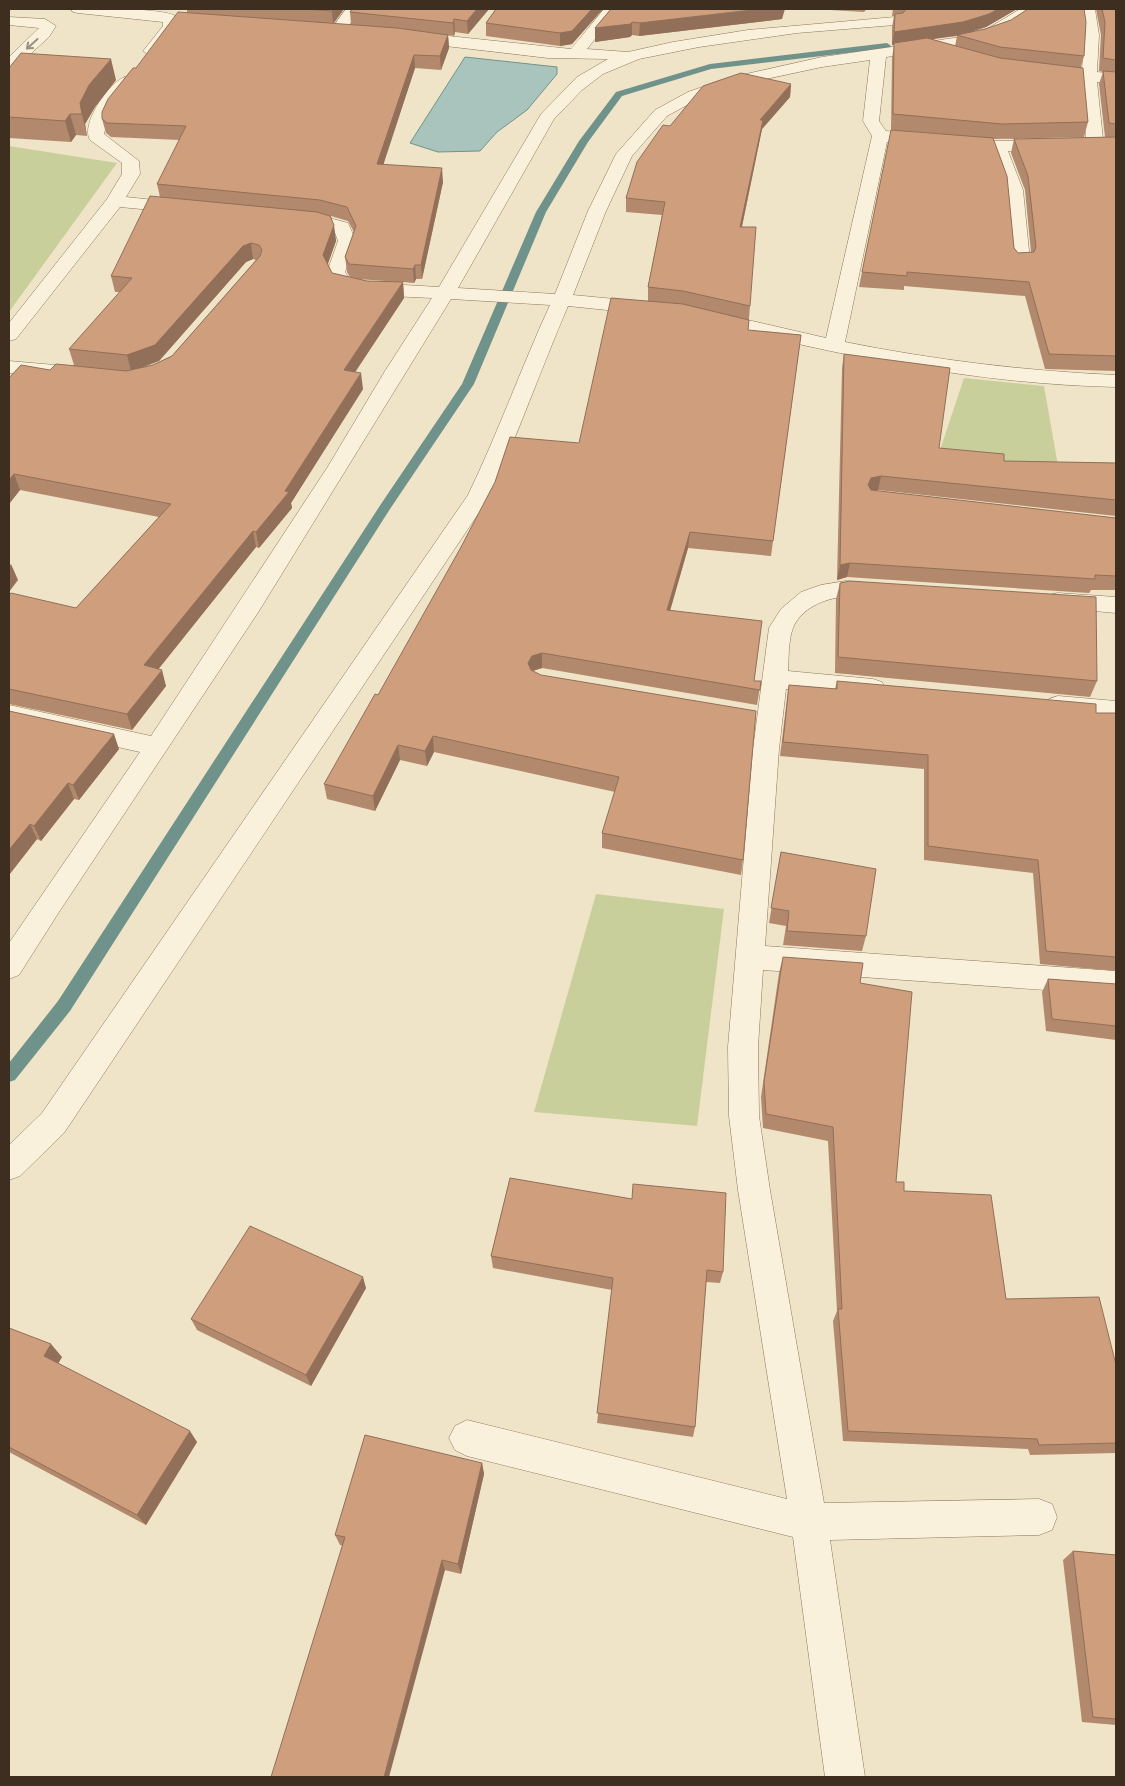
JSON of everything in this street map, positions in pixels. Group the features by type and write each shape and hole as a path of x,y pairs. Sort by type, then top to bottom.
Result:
{"street":[{"path":"78,9 180,15"},
{"path":"338,31 353,9"},
{"path":"574,55 612,9"},
{"path":"9,1166 53,1123 479,496 506,438 535,360 562,300 597,211 624,154 661,113 694,95 734,81 798,67 963,41 992,32 1017,19 1030,9"},
{"path":"1088,9 1093,50 1089,76 1089,106 1095,144"},
{"path":"9,335 115,201 131,174 130,161 96,136 95,124 102,111 180,15"},
{"path":"9,967 49,904 157,747 338,468 395,371 446,292 547,117 568,93 596,71 634,55 667,47 761,31 896,15 901,30 912,40 953,58"},
{"path":"9,21 45,24 48,26 44,34 9,65"},
{"path":"471,42 482,29"},
{"path":"320,30 355,32"},
{"path":"398,35 574,55 634,55"},
{"path":"834,347 880,136 871,121 878,55"},
{"path":"1030,70 1116,79"},
{"path":"880,136 998,146 1116,144"},
{"path":"998,146 1014,190 1021,261"},
{"path":"115,201 204,210"},
{"path":"283,217 322,221 342,227 347,241 336,272 343,284 369,289 562,300 668,310"},
{"path":"692,314 834,347 1003,375 1116,381"},
{"path":"9,367 75,373"},
{"path":"845,1777 808,1522 744,1116 743,1047 750,957 760,716 775,679 781,628 790,613 800,603 825,591 847,587 903,591"},
{"path":"1038,600 1116,605"},
{"path":"775,679 899,691"},
{"path":"1032,703 1116,710"},
{"path":"9,714 157,747"},
{"path":"750,957 1116,983"},
{"path":"467,1438 808,1522 1039,1517"}],"green space":[{"path":"9,146 117,163 9,312"},
{"path":"964,378 1044,386 1060,477 938,456"},
{"path":"596,894 724,909 697,1126 534,1112"}],"water":[{"path":"465,57 557,67 557,74 527,110 497,132 480,151 438,152 410,143"}],"building":[{"path":"305,9 333,9 332,11"},
{"path":"352,9 477,9 467,21 454,19 453,23 350,12"},
{"path":"496,9 592,9 572,31 560,33 486,23"},
{"path":"611,9 760,9 640,23 632,22 631,24 595,28"},
{"path":"906,9 998,9 989,14 963,22 894,32 895,14 903,13"},
{"path":"1028,9 1084,9 1086,22 1084,56 1000,47 957,35 985,29 1011,20"},
{"path":"1102,9 1116,9 1116,60 1103,58 1105,22"},
{"path":"178,12 397,28 448,35 440,56 414,55 377,164 442,168 421,265 415,265 413,269 349,264 345,257 356,226 347,207 320,200 157,184 186,126 107,123 102,119 102,112 108,99 133,68 136,68"},
{"path":"927,38 1000,58 1083,68 1088,122 1002,124 893,114 894,43"},
{"path":"21,53 111,59 89,85 80,103 82,114 70,114 65,121 9,117 9,68"},
{"path":"1103,71 1116,72 1116,124 1109,123"},
{"path":"741,73 791,84 760,120 763,120 740,227 756,227 750,306 683,291 648,287 665,202 626,198 637,162 663,125 670,126 703,86"},
{"path":"891,130 993,138 1007,176 1014,248 1018,253 1034,252 1036,247 1028,176 1014,139 1116,137 1116,356 1049,354 1029,282 907,272 907,276 862,272"},
{"path":"150,196 317,212 330,216 334,225 323,255 332,273 367,281 403,282 344,370 361,373 285,491 289,492 256,532 253,531 144,665 162,670 127,714 9,689 9,596 11,593 76,608 171,504 14,474 9,480 9,378 21,365 50,370 56,364 126,371 153,365 172,356 260,256 262,250 259,245 251,243 243,246 155,345 127,355 69,349 132,278 111,276"},
{"path":"611,298 683,304 749,320 748,330 801,335 773,541 690,532 667,610 762,621 754,681 761,681 760,690 542,653 532,656 528,663 531,670 541,675 756,711 743,860 602,833 619,777 433,736 425,751 398,745 373,796 324,784 375,694 378,695 460,549 495,482 510,437 579,443"},
{"path":"844,354 950,368 939,448 1004,454 1004,461 1116,463 1116,500 881,476 871,478 868,485 871,490 1116,518 1116,576 1095,575 1095,579 850,563 840,565"},
{"path":"850,581 1096,597 1097,681 838,657 840,583"},
{"path":"837,681 1096,704 1096,713 1116,713 1116,957 1046,951 1038,860 928,846 928,755 783,742 789,685 837,689"},
{"path":"9,711 114,734 73,785 68,783 34,826 30,824 9,850"},
{"path":"781,852 876,869 866,936 787,931 789,911 771,908"},
{"path":"783,957 863,963 860,983 912,992 896,1182 904,1182 904,1191 991,1195 1006,1299 1099,1297 1116,1365 1116,1443 1039,1445 1037,1439 848,1431 838,1309 842,1309 833,1127 766,1114 764,1082"},
{"path":"1048,979 1116,984 1116,1026 1052,1019"},
{"path":"510,1178 632,1199 633,1184 726,1193 723,1272 707,1270 695,1427 597,1413 613,1278 491,1256"},
{"path":"250,1226 363,1277 306,1375 191,1319"},
{"path":"9,1328 51,1344 44,1356 190,1431 137,1515 9,1447"},
{"path":"365,1435 482,1463 458,1564 442,1560 384,1777 271,1777 345,1537 335,1535"},
{"path":"1073,1551 1116,1555 1116,1719 1093,1717"}],"waterway":[{"path":"9,1075 64,1006 385,507 468,384 541,212 584,141 619,94 710,67 887,46"}]}
